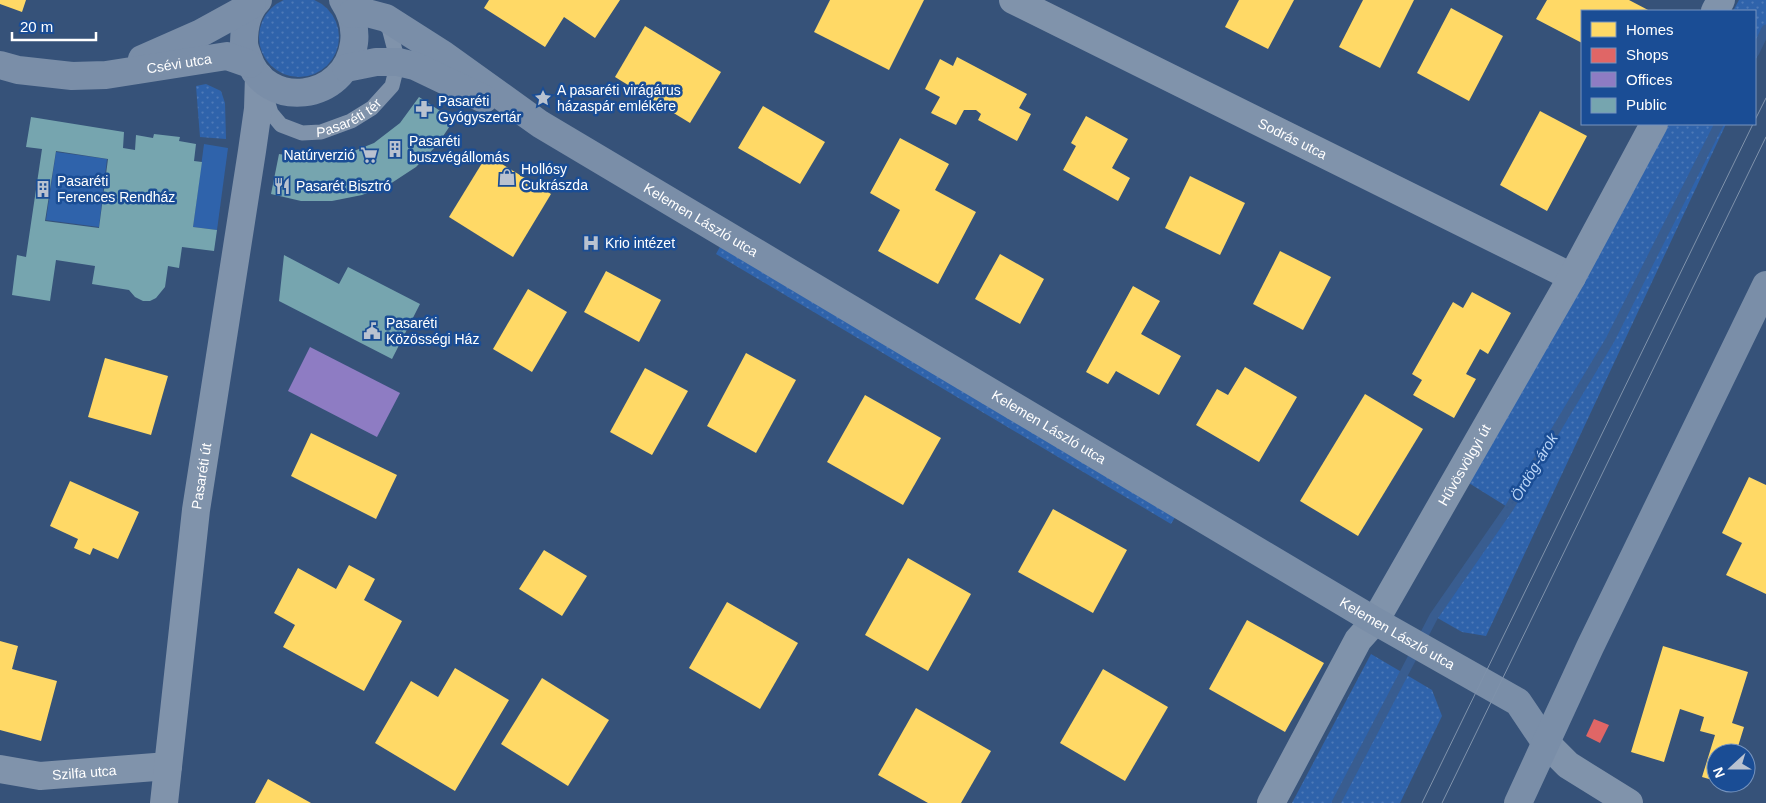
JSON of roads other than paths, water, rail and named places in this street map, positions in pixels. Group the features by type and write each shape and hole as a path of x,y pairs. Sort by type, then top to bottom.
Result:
{"street":[{"name":"Sodrás utca","path":"1013,0 1572,278"},
{"path":"255,3 245,24 244,45 254,70 274,87 291,93 307,93 322,88 336,80 346,68 352,53 354,38 347,7"},
{"name":"Csévi utca","path":"106,75 201,32 255,3"},
{"name":"Kelemen László utca","path":"347,7 386,18 444,55 540,124 1375,621 1518,702 1545,742"},
{"name":"Csévi utca","path":"0,65 18,70 72,76 106,75 227,56 254,70"},
{"name":"Kelemen László utca","path":"346,68 376,62 398,62 415,66 540,124"},
{"name":"Pasaréti út","path":"164,803 196,510 258,109 254,70"},
{"name":"Pasaréti út","path":"252,151 271,113 291,93"},
{"name":"Hűvösvölgyi út","path":"1271,803 1358,640 1375,621 1572,278 1653,125"},
{"path":"1518,803 1545,742 1766,285"},
{"path":"1545,742 1568,765 1629,803"},
{"name":"Szilfa utca","path":"0,769 40,776 168,766"}],"lane":[{"name":"Pasaréti tér","path":"271,113 282,125 302,133 321,132 352,121 372,108 392,86 398,62 386,18"},
{"path":"254,70 271,113"}],"waterway":[{"name":"Ördög-árok","path":"1756,50 1766,29"},
{"name":"Ördög-árok","path":"1336,803 1434,616 1509,508 1610,340 1718,125"}],"tram line":[{"path":"1756,118 1766,98"},
{"path":"1422,803 1753,125"},
{"path":"1442,803 1766,137"}],"place":[{"name":"A pasaréti virágárus házaspár emlékére","path":"543,98"},
{"name":"Pasaréti Gyógyszertár","path":"424,109"},
{"name":"Pasaréti buszvégállomás","path":"395,149"},
{"name":"Natúrverzió","path":"369,155"},
{"name":"Hollósy Cukrászda","path":"507,177"},
{"name":"Pasarét Bisztró","path":"282,186"},
{"name":"Pasaréti Ferences Rendház","path":"43,189"},
{"name":"Krio intézet","path":"591,243"},
{"name":"Pasaréti Közösségi Ház","path":"372,331"}]}
